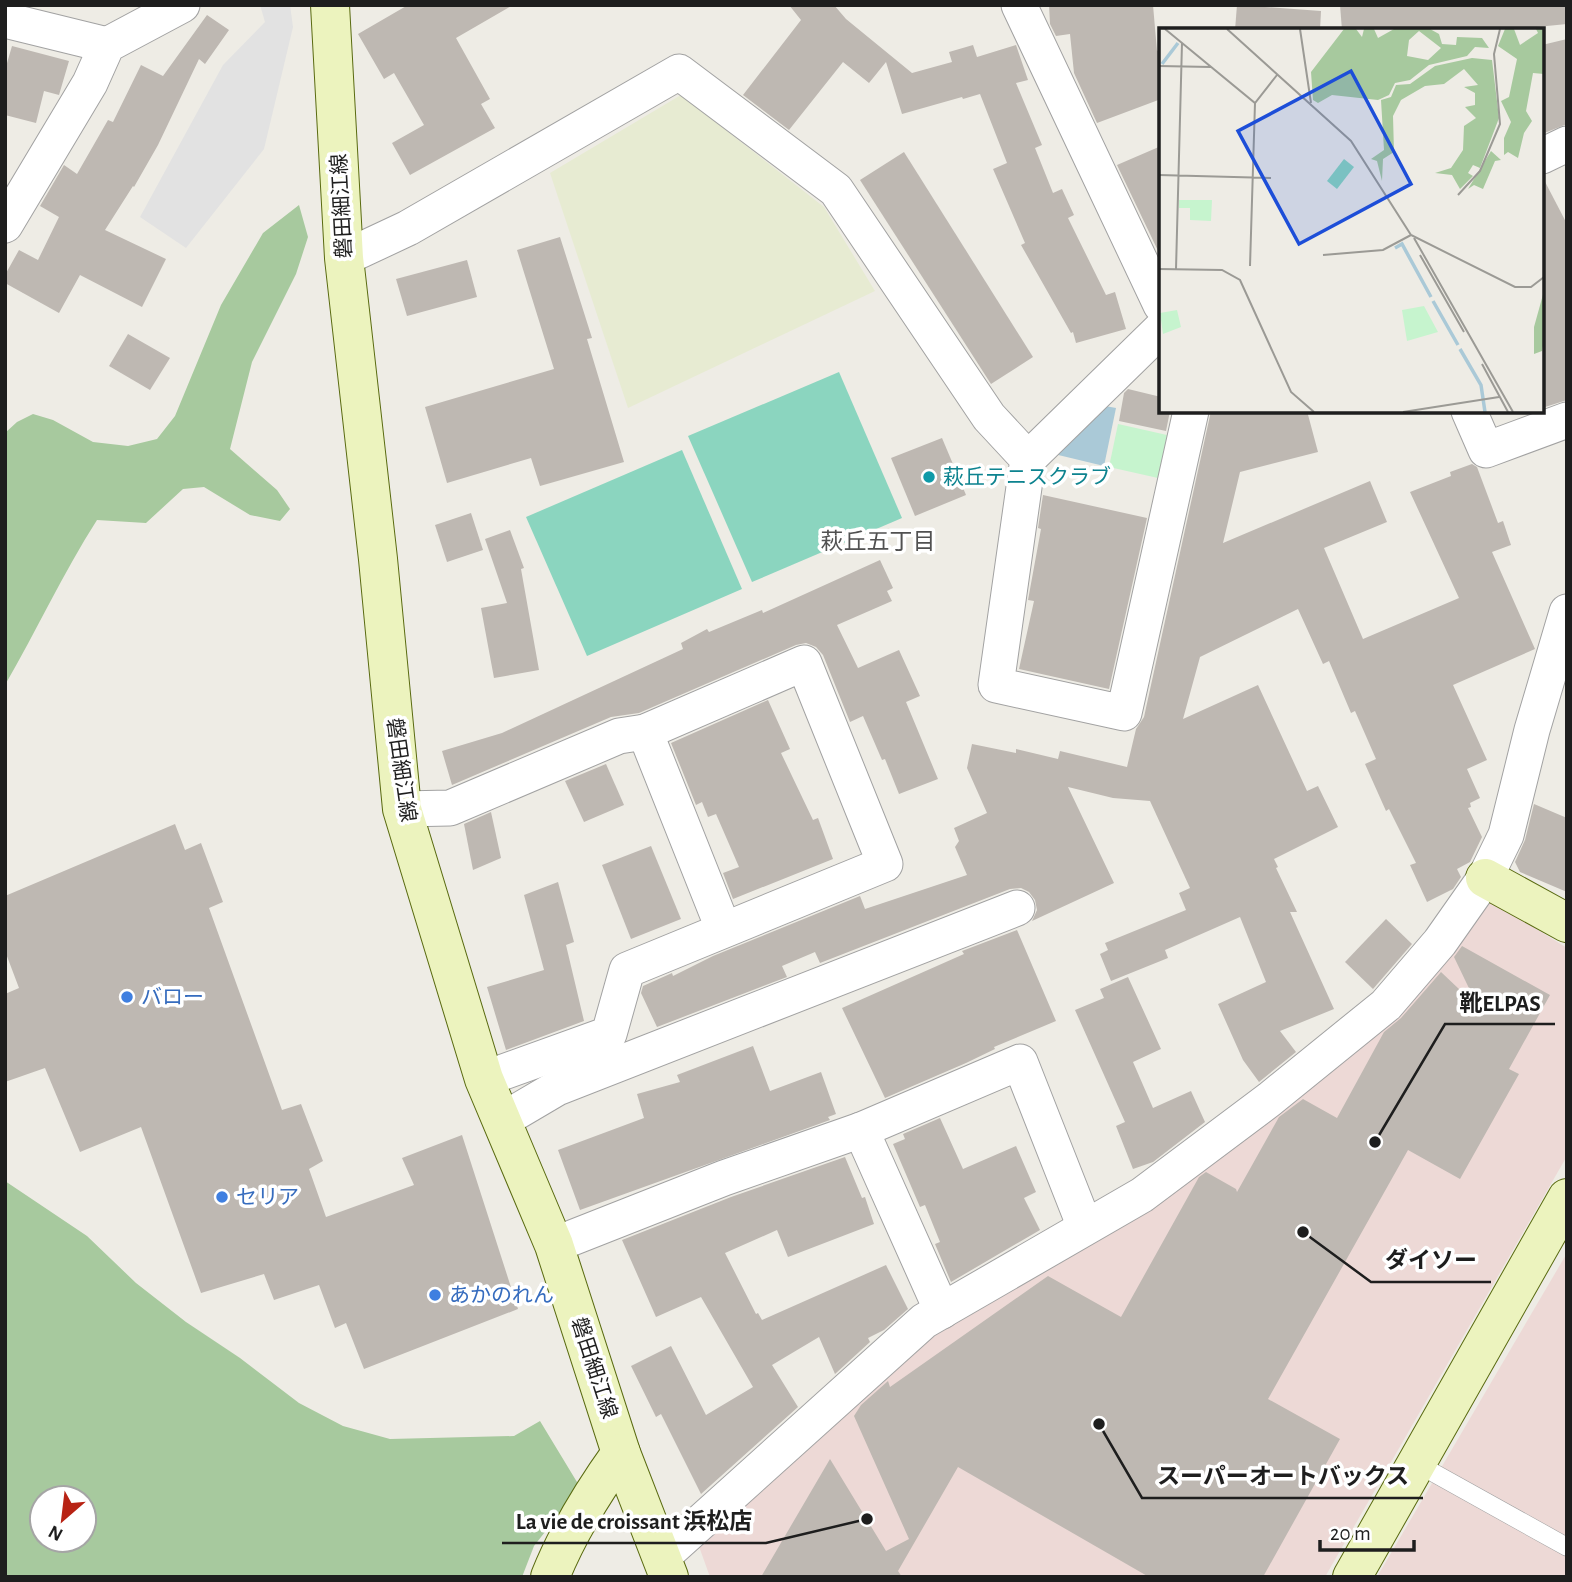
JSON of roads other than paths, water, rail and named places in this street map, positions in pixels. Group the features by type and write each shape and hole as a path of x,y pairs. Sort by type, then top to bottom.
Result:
{"main road":[{"name":"磐田細江線","path":"330,5 344,258 378,559 402,809 484,1079 554,1245 621,1453 666,1567"},
{"path":"1485,877 1567,923"},
{"path":"1352,1577 1567,1198"},
{"path":"550,1577 561,1548 621,1453"}],"street":[{"path":"10,207 90,83 107,45 182,5"},
{"path":"1019,5 1159,301"},
{"path":"13,16 107,45"},
{"path":"344,258 408,228 679,72 836,190 989,417 1028,459"},
{"path":"1544,155 1567,145"},
{"path":"1159,331 1028,459 996,685 1124,713 1191,413"},
{"path":"1470,413 1486,450 1567,420"},
{"path":"666,1567 924,1321 1142,1195 1270,1099 1386,1005 1440,942 1485,877 1506,835 1532,730 1567,612"},
{"path":"402,809 450,808 619,736 645,732 804,663 885,864 723,928 626,970 609,1034 484,1079"},
{"path":"645,732 723,928"},
{"path":"501,1121 557,1088 1017,908"},
{"path":"554,1245 724,1178 861,1130 1020,1062 1085,1227"},
{"path":"861,1130 942,1311"}],"lane":[{"path":"1416,1463 1567,1547"}],"water":[{"path":"1100,405 1116,408 1104,466 1050,453"}],"place":[{"name":"萩丘テニスクラブ","path":"929,477"},
{"name":"バロー","path":"127,997"},
{"name":"靴ELPAS","path":"1375,1142"},
{"name":"セリア","path":"222,1197"},
{"name":"ダイソー","path":"1303,1232"},
{"name":"あかのれん","path":"435,1295"},
{"name":"スーパーオートバックス","path":"1099,1424"},
{"name":"La vie de croissant 浜松店","path":"867,1519"}],"district":[{"name":"萩丘五丁目","path":"878,542"}]}
